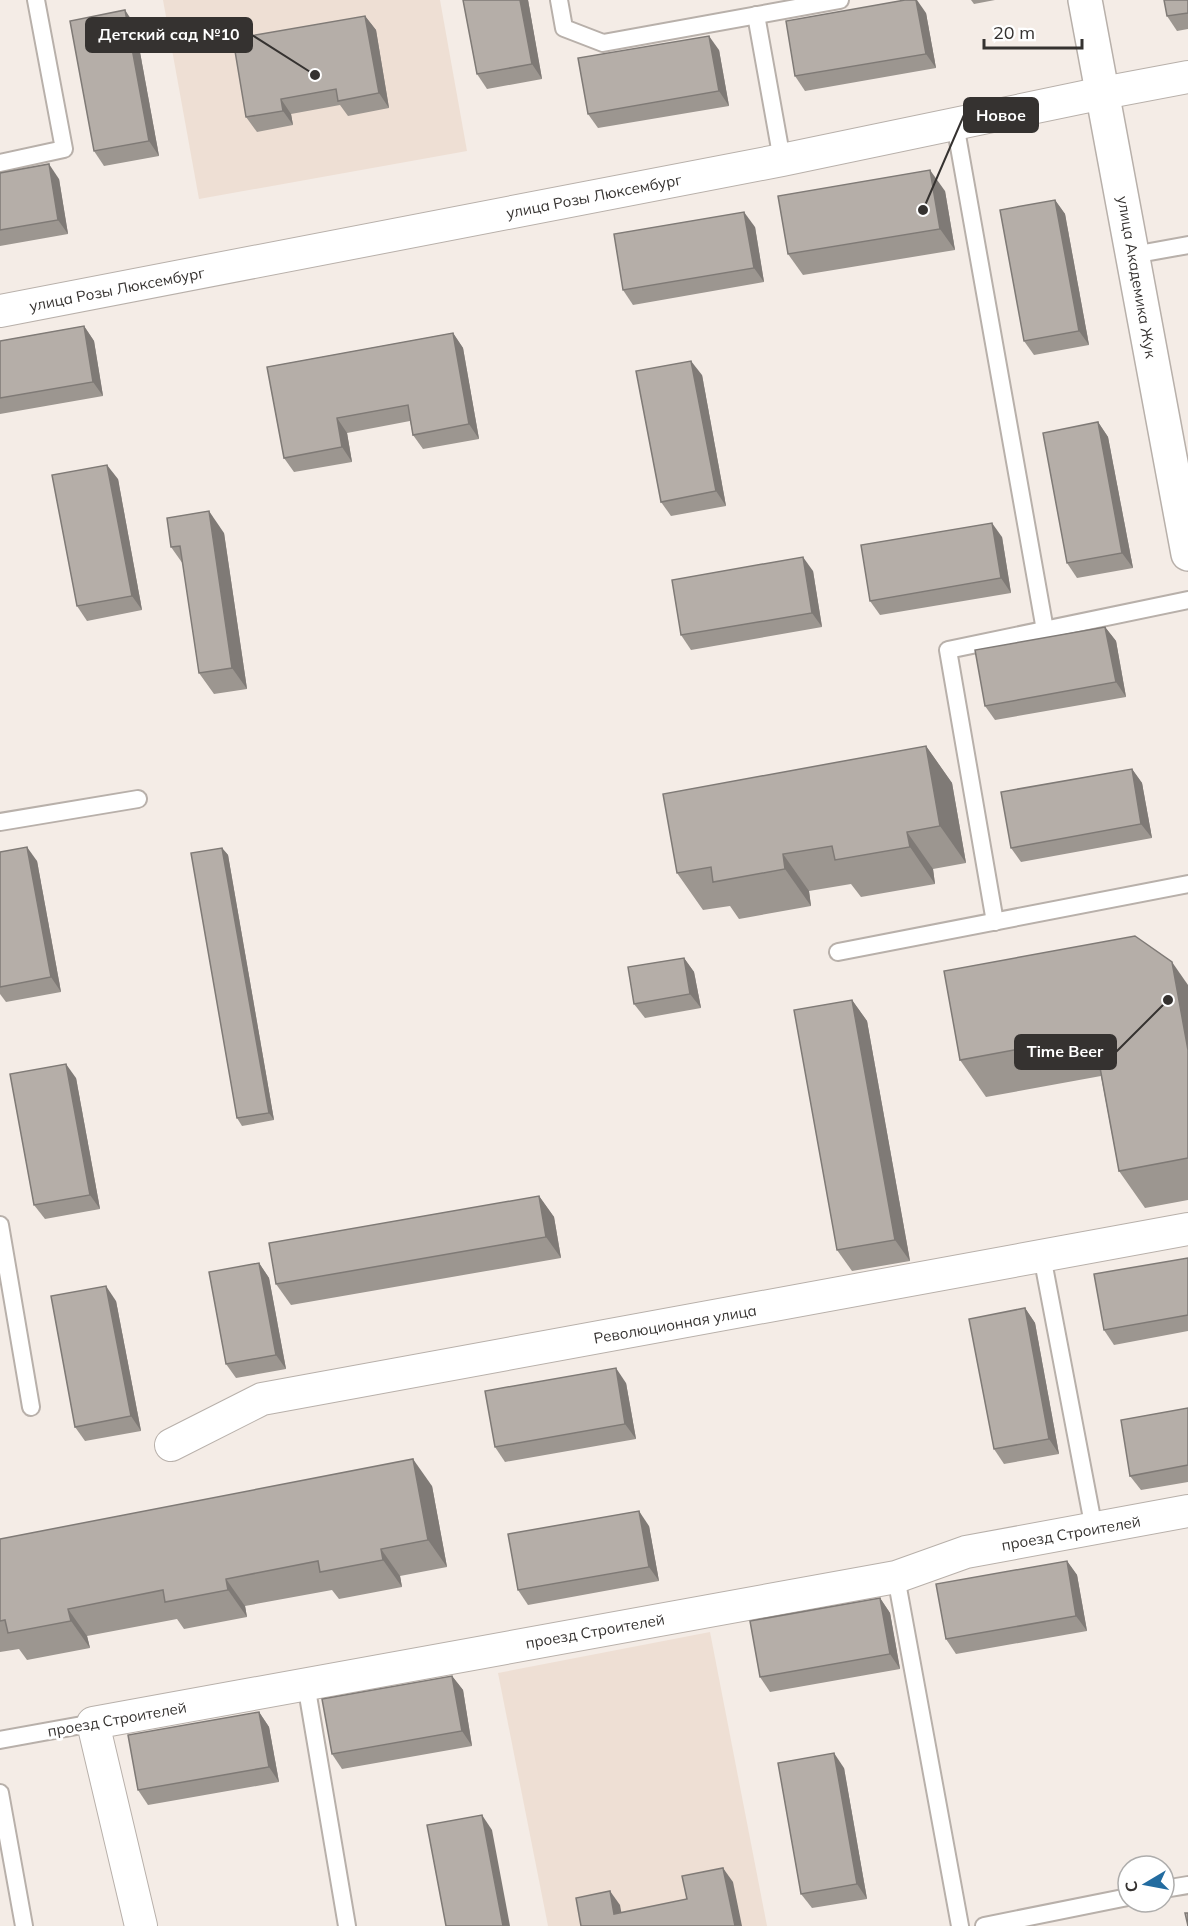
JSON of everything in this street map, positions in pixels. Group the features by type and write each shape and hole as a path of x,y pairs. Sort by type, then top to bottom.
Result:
{"street":[{"name":"улица Академика Жук","path":"1085,0 1188,554"},
{"name":"улица Розы Люксембург","path":"0,311 782,160 1103,93 1188,78"},
{"name":"Революционная улица","path":"171,1445 262,1399 1188,1229"},
{"name":"проезд Строителей","path":"93,1723 896,1577 966,1552 1188,1511"},
{"path":"93,1723 141,1926"}],"lane":[{"path":"0,163 64,149 36,0"},
{"path":"559,0 564,28 603,42 840,0"},
{"path":"756,15 782,160"},
{"path":"955,124 1045,630"},
{"path":"1133,255 1188,244"},
{"path":"995,922 948,650 1188,600"},
{"path":"0,822 138,799"},
{"path":"838,952 1188,884"},
{"path":"0,1224 30,1407"},
{"path":"1042,1256 1094,1529"},
{"path":"896,1577 960,1926"},
{"path":"306,1684 347,1926"},
{"name":"проезд Строителей","path":"0,1740 93,1723"},
{"path":"0,1793 24,1926"},
{"path":"984,1926 1116,1899"}],"shaded area":[{"path":"163,0 440,0 467,151 199,199"},
{"path":"710,1632 767,1926 548,1926 498,1673"}],"building":[{"path":"463,0 520,0 532,64 477,74"},
{"path":"916,0 926,54 795,76 786,21"},
{"path":"1164,0 1188,0 1188,13 1167,16"},
{"path":"125,10 149,141 94,151 70,21"},
{"path":"365,16 379,93 338,101 336,89 281,99 283,111 246,117 233,39"},
{"path":"709,36 719,91 588,114 578,58"},
{"path":"49,164 58,220 0,230 0,173"},
{"path":"930,170 940,229 788,254 778,196"},
{"path":"1055,200 1079,331 1024,341 1000,210"},
{"path":"744,212 754,268 623,290 614,234"},
{"path":"84,326 93,382 0,398 0,341"},
{"path":"453,333 469,424 413,435 408,405 337,418 342,447 284,458 267,367"},
{"path":"691,361 716,491 661,502 636,371"},
{"path":"1098,422 1122,553 1067,563 1043,433"},
{"path":"107,465 132,596 77,606 52,475"},
{"path":"209,511 232,668 199,673 180,546 171,547 167,518"},
{"path":"992,523 1001,578 870,601 861,545"},
{"path":"803,557 812,613 681,635 672,580"},
{"path":"1105,627 1116,682 985,706 975,650"},
{"path":"926,746 940,826 907,832 910,847 835,860 832,846 783,854 785,869 713,882 711,867 677,873 663,794"},
{"path":"1132,769 1141,824 1011,848 1001,792"},
{"path":"27,847 51,977 0,987 0,852"},
{"path":"222,848 269,1113 237,1118 191,853"},
{"path":"1135,936 1172,962 1188,1050 1188,1158 1119,1171 1094,1035 960,1060 944,971"},
{"path":"684,958 690,994 634,1004 628,967"},
{"path":"852,1000 895,1240 837,1250 794,1010"},
{"path":"66,1064 90,1195 34,1205 10,1074"},
{"path":"539,1196 546,1237 276,1284 269,1243"},
{"path":"1188,1258 1188,1315 1104,1330 1094,1274"},
{"path":"259,1263 276,1355 226,1364 209,1272"},
{"path":"106,1286 131,1416 75,1427 51,1296"},
{"path":"1025,1308 1049,1439 994,1449 969,1319"},
{"path":"616,1368 625,1424 495,1447 485,1391"},
{"path":"1188,1408 1188,1465 1130,1476 1121,1420"},
{"path":"413,1459 428,1540 381,1549 383,1560 320,1572 318,1561 226,1579 228,1590 165,1602 163,1590 68,1609 71,1621 8,1633 5,1620 0,1621 0,1539"},
{"path":"639,1511 649,1567 518,1590 508,1534"},
{"path":"1067,1561 1076,1616 946,1639 936,1584"},
{"path":"880,1598 890,1654 760,1677 750,1621"},
{"path":"452,1676 462,1731 332,1754 322,1699"},
{"path":"259,1712 269,1767 138,1790 128,1735"},
{"path":"834,1753 857,1884 801,1894 778,1763"},
{"path":"482,1815 503,1926 446,1926 427,1825"},
{"path":"723,1868 735,1926 581,1926 576,1898 610,1891 614,1914 687,1899 682,1876"}],"place":[{"name":"Детский сад №10","path":"315,75"},
{"name":"Новое","path":"923,210"},
{"name":"Time Beer","path":"1168,1000"}]}
